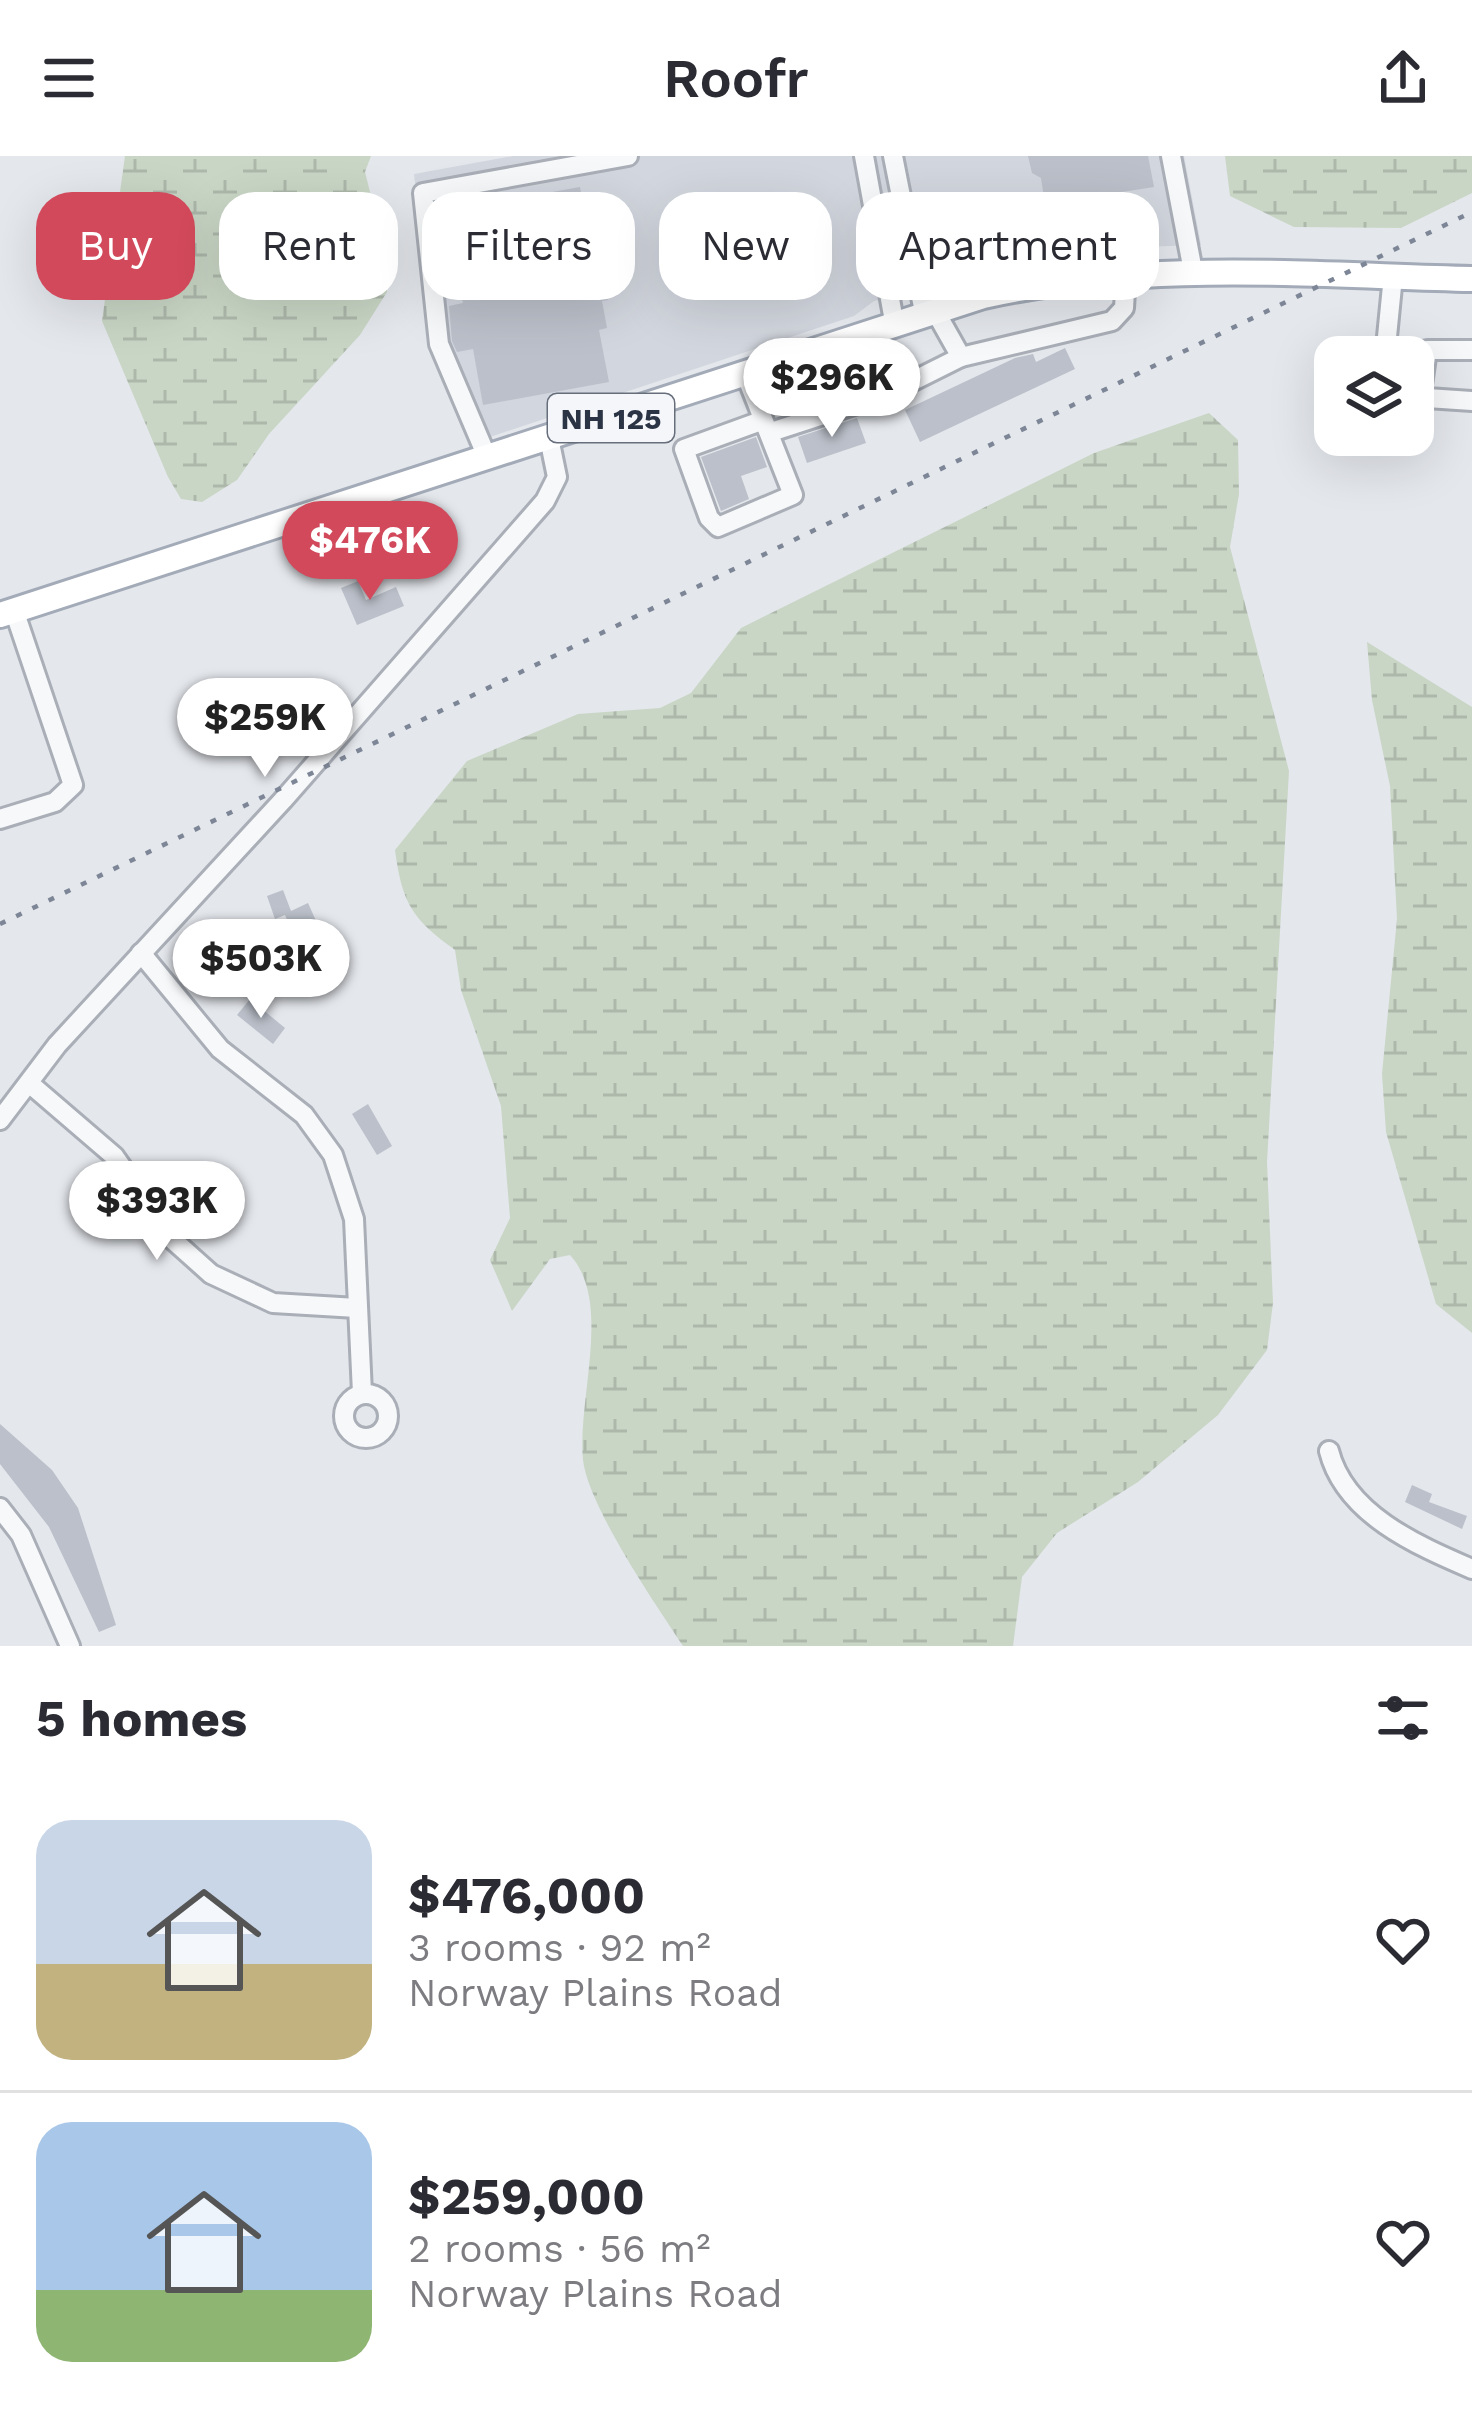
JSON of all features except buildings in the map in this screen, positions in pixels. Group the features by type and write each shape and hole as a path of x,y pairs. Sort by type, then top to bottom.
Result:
{"main road":[{"name":"NH 125","path":"1159,273 1472,279"},
{"name":"NH 125","path":"7,612 970,300"}],"street":[{"path":"488,457 440,344 424,193 628,156"},
{"path":"864,156 894,321"},
{"path":"893,156 929,310 961,357"},
{"path":"1172,156 1193,271"},
{"path":"1387,336 1393,276"},
{"path":"905,385 961,357 1112,321 1124,308 1124,300"},
{"path":"1472,350 1427,350 1421,392 1427,398 1472,401"},
{"path":"745,373 766,427 793,495 718,527 709,518 683,448 766,427 860,403"},
{"path":"0,1120 141,953 544,501 557,477 549,438"},
{"path":"0,819 56,802 73,785 7,612"},
{"path":"141,953 220,1049 290,1102 326,1142 350,1202 362,1393"},
{"path":"28,1083 114,1156 172,1240 211,1274 273,1303 357,1308"},
{"path":"1329,1451 1340,1484 1357,1503 1423,1546 1472,1569"},
{"path":"0,1508 27,1547 70,1646"}],"shaded area":[{"path":"513,156 1184,156 1201,245 1159,246 1159,192 856,192 856,300 878,300 854,316 472,443 473,430 433,354 427,300 635,300 635,192 422,192 422,250 414,174"}],"green space":[{"path":"125,156 371,156 365,172 370,192 219,192 219,300 382,300 360,335 269,434 237,480 202,502 181,499 168,477 102,321 105,300 195,300 195,192 120,192"},
{"path":"1225,156 1472,156 1472,193 1401,228 1294,227 1230,196"},
{"path":"1209,413 1238,440 1239,494 1230,547 1289,771 1267,1162 1273,1303 1267,1350 1218,1415 1138,1482 1057,1533 1022,1577 1013,1646 683,1646 625,1555 588,1480 582,1435 591,1324 583,1275 570,1255 550,1259 512,1311 490,1260 510,1218 501,1106 461,990 455,950 428,929 412,908 401,884 395,850 467,761 578,714 660,708 691,693 741,628 1094,453"},
{"path":"1367,642 1472,707 1472,1333 1436,1304 1386,1132 1382,1074 1397,919 1390,786 1372,700"}],"railway":[{"path":"0,924 1472,212"}]}
